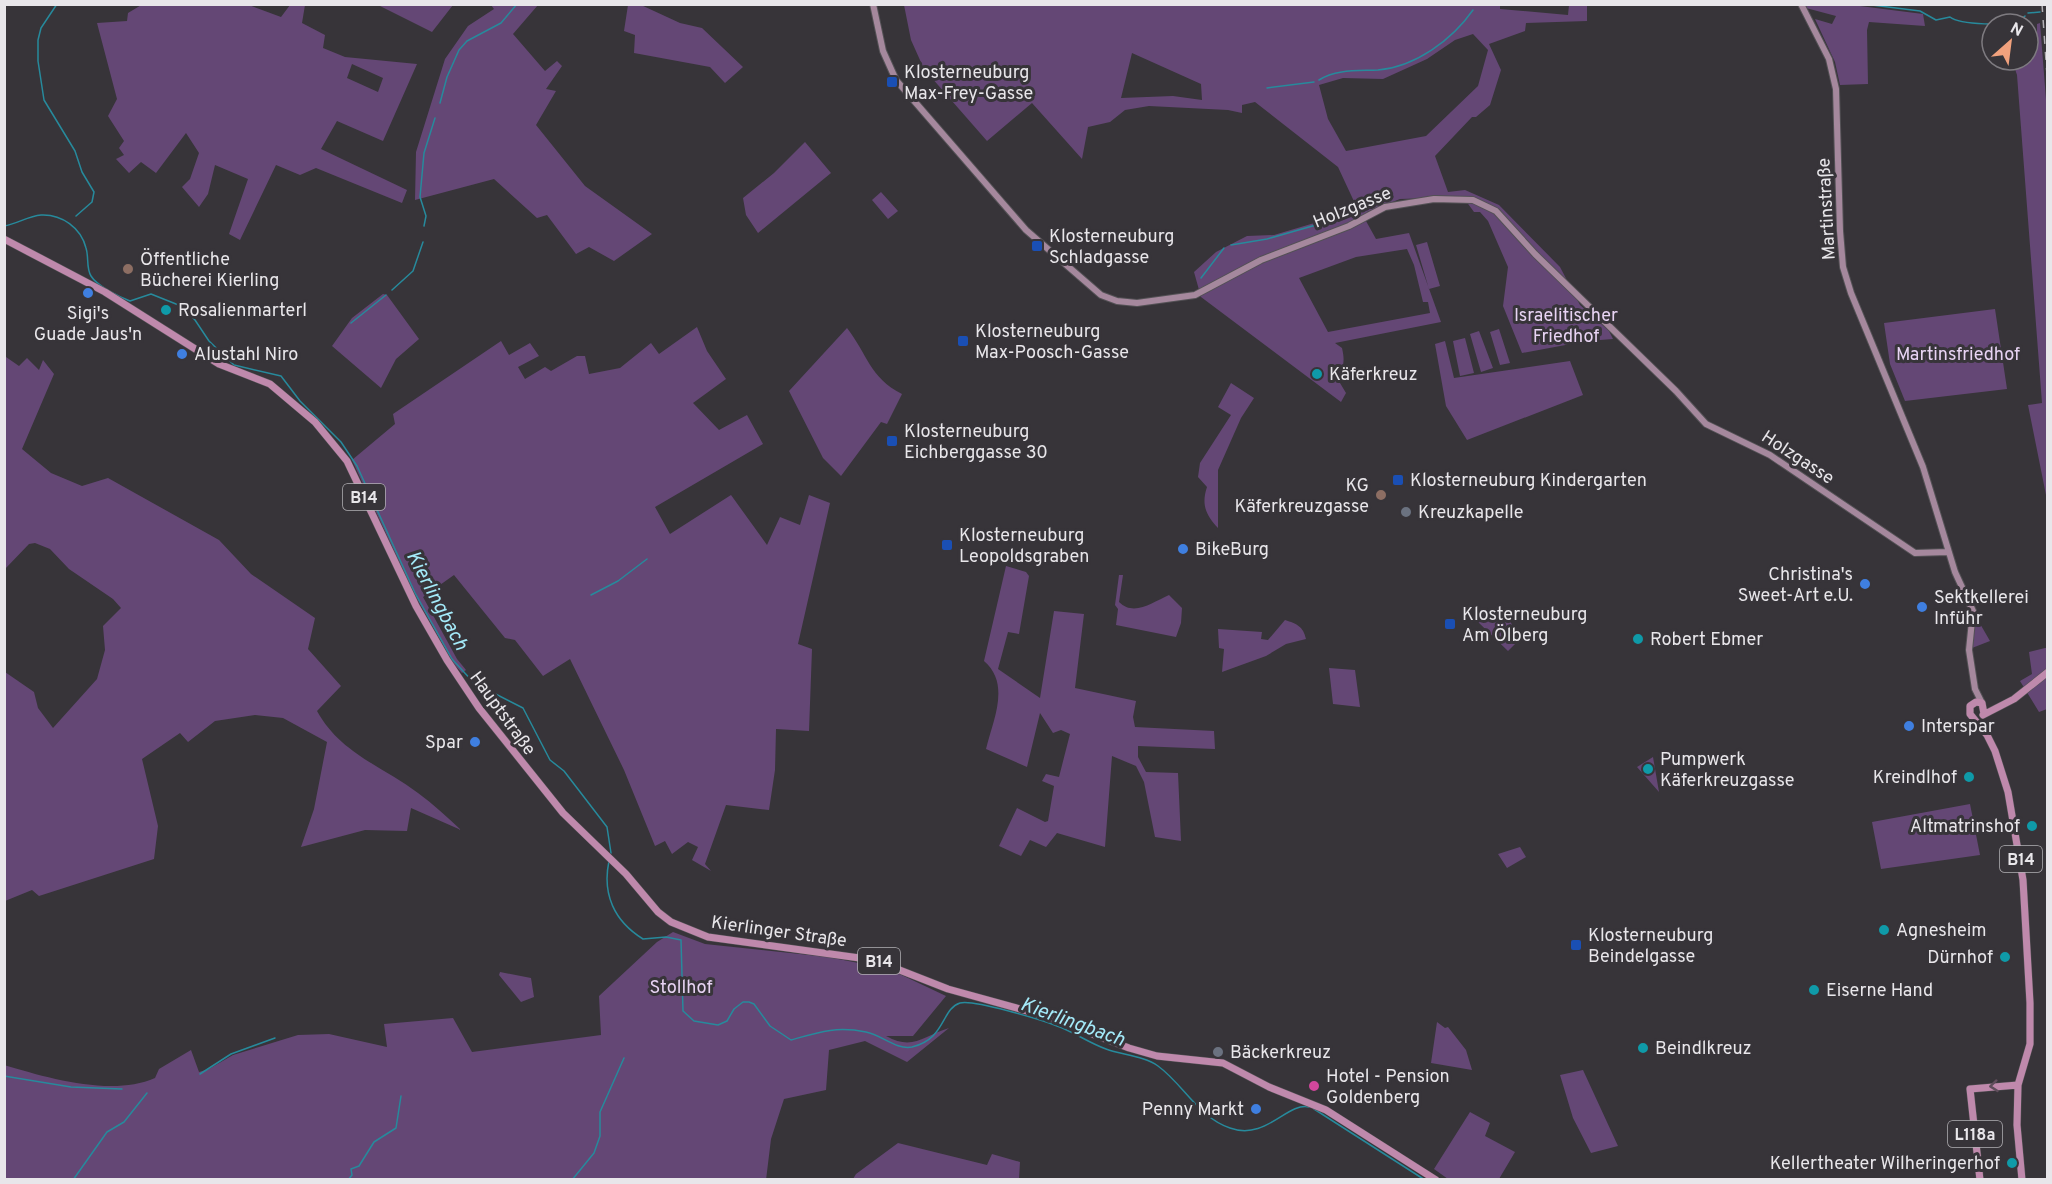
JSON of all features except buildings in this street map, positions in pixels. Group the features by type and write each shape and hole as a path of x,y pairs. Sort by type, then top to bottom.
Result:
{"main road":[{"name":"Hauptstraße","path":"4,239 80,277 188,346 227,368 276,387 315,422 342,452 406,586 447,660 514,756 563,813 606,855"},
{"path":"1974,717 1983,715 2014,699 2048,672"},
{"path":"1970,706 1976,702 1982,704 2005,702"},
{"name":"B14","path":"1982,704 1987,735 2008,792 2023,880 2030,1044 2018,1085 2017,1125 2022,1179"},
{"name":"B14","path":"1970,706 1969,712 1987,735"},
{"name":"Kierlinger Straße","path":"606,855 658,912 687,931 719,939 874,960 944,988 1045,1016 1129,1048 1158,1056 1223,1063 1269,1087 1326,1110 1436,1179"},
{"name":"L118a","path":"1980,1179 1970,1089 2018,1085"}],"street":[{"name":"Holzgasse","path":"873,4 883,51 896,80 1026,230 1101,295 1117,301 1137,303 1195,295 1261,260 1349,226 1379,208 1434,200 1473,201 1496,211 1535,254 1668,383 1706,424 1770,455 1915,553 1948,552"},
{"name":"Martinstraße","path":"1801,4 1829,59 1836,89 1839,220 1844,267 1851,293 1878,353 1923,467 1948,552 1973,611 1969,650 1975,688"},
{"path":"1975,688 1982,704"},
{"path":"1970,706 1975,688"}],"green space":[{"path":"143,4 249,5 281,17 290,5 305,5 302,23 325,35 323,48 345,57 417,64 383,141 337,121 321,149 407,190 402,203 316,168 300,175 276,165 240,240 229,234 248,179 215,165 208,194 199,207 182,187 190,179 199,153 186,133 156,173 141,162 129,173 116,159 124,155 119,148 124,141 108,116 117,99 97,23 127,21 128,13","holes":["352,64 383,78 378,92 347,78"]},
{"name":"Israelitischer Friedhof","path":"1500,4 1500,9 1568,15 1569,5 1587,5 1587,21 1526,23 1525,31 1489,44 1501,70 1490,105 1476,117 1472,117 1435,156 1448,192 1465,190 1499,205 1560,267 1580,305 1609,331 1613,339 1587,341 1522,353 1503,306 1508,267 1488,221 1480,212 1474,212 1463,197 1400,199 1367,212 1366,221 1376,239 1409,233 1441,322 1335,343 1342,348 1343,356 1342,367 1337,378 1346,393 1341,402 1201,297 1194,272 1216,252 1247,236 1274,235 1358,210 1338,167 1255,102 1242,105 1242,113 1228,110 1149,106 1125,110 1110,122 1088,127 1082,159 1032,103 987,141 924,69 911,40 904,5","holes":["1473,34 1488,50 1478,86 1426,136 1346,151 1328,119 1319,85 1343,78 1383,79 1427,59 1455,40","1132,53 1201,84 1202,100 1173,96 1121,98","1407,249 1414,265 1423,302 1428,302 1430,313 1328,332 1299,278 1356,257"]},
{"path":"378,5 453,5 432,32"},
{"path":"491,5 538,5 513,34 545,71 557,61 562,66 546,89 556,91 536,125 585,186 652,234 614,261 589,247 576,254 547,215 537,218 494,179 415,200 416,152 445,59 468,26 494,9"},
{"path":"628,5 641,5 680,23 702,28 743,67 725,83 710,67 634,53 635,35 624,31"},
{"path":"1803,5 1852,5 1923,14 1925,26 1869,22 1867,30 1868,84 1840,85 1835,62 1815,19 1832,24 1836,16 1806,8"},
{"path":"2040,23 2048,125 2047,500 2028,405 2042,403 2016,72 2040,72"},
{"path":"805,142 831,173 758,233 746,215 743,198 774,173"},
{"path":"881,192 898,211 888,219 872,200"},
{"path":"1427,242 1440,286 1429,289 1416,245"},
{"path":"383,294 387,295 419,339 396,359 381,388 332,346 352,318"},
{"name":"Martinsfriedhof","path":"1995,309 2007,389 1905,401 1890,364 1884,323"},
{"path":"697,327 707,351 726,379 693,403 719,430 747,415 763,444 655,507 670,534 731,495 767,545 780,517 800,525 809,495 830,503 798,644 812,649 809,731 776,729 775,770 769,810 726,805 705,864 711,871 692,860 698,847 688,842 672,854 665,841 655,846 624,770 570,659 543,676 515,640 505,638 454,575 423,597 457,659 466,670 462,673 453,663 412,590 352,460 395,424 393,414 501,341 509,355 530,343 539,356 518,367 525,379 545,367 551,371 577,356 585,356 589,374 620,368 651,343 659,354"},
{"path":"847,328 876,373 902,394 887,424 881,422 841,476 823,458 789,391"},
{"path":"1499,329 1510,363 1500,365 1490,332"},
{"path":"1479,331 1493,368 1481,372 1470,334"},
{"path":"1465,338 1474,373 1460,376 1453,341"},
{"path":"1445,341 1454,378 1570,361 1583,395 1467,440 1446,406 1435,344"},
{"path":"6,357 19,366 27,358 39,370 43,360 54,374 22,449 51,473 82,486 108,478 219,540 251,574 315,618 308,649 341,686 317,711 326,725 337,738 363,758 418,793 461,830 411,808 407,831 365,830 301,847 314,809 327,742 283,718 255,715 215,721 188,742 180,733 142,759 158,826 154,859 39,896 32,890 5,901 5,672 34,692 38,708 53,728 97,679 105,650 103,626 121,608 113,599 69,569 50,549 35,543 29,544 5,569"},
{"path":"1231,383 1254,398 1241,418 1218,470 1218,528 1210,519 1206,509 1204,499 1207,487 1198,477 1200,463 1231,415 1218,407"},
{"path":"1006,566 1026,572 1029,576 1019,634 1008,632 998,669 1040,698 1054,611 1084,614 1075,688 1136,701 1133,717 1135,727 1214,731 1215,749 1138,746 1138,757 1146,772 1178,773 1181,841 1155,837 1144,782 1136,766 1112,756 1105,847 1057,833 1046,847 1030,840 1021,856 999,846 1017,808 1045,822 1048,821 1054,786 1042,781 1046,774 1059,777 1070,734 1061,730 1053,733 1040,713 1027,767 986,749 996,714 998,691 997,680 984,661"},
{"path":"1119,575 1123,575 1119,602 1125,606 1144,607 1169,595 1182,608 1181,623 1176,637 1116,625 1118,609 1115,605"},
{"path":"1506,612 1519,640 1508,651 1477,621"},
{"path":"1975,615 1990,641 1972,648"},
{"path":"1285,620 1299,626 1306,639 1286,644 1266,656 1222,672 1224,649 1219,648 1218,629 1262,632 1261,639 1268,640"},
{"path":"2047,648 2047,709 2039,712 2020,681 2032,674 2029,652"},
{"path":"1329,668 1355,670 1360,707 1333,704"},
{"path":"1653,757 1659,792 1637,767"},
{"path":"1970,804 1980,855 1881,869 1872,822"},
{"path":"1520,847 1526,857 1507,868 1498,854"},
{"name":"Stollhof","path":"673,932 705,944 828,957 889,969 946,996 913,1036 886,1036 911,1042 949,1028 907,1062 865,1041 829,1050 826,1090 784,1099 771,1139 766,1180 5,1179 4,1065 80,1084 119,1086 155,1078 159,1069 191,1050 199,1072 233,1055 298,1035 329,1034 387,1047 384,1024 453,1018 472,1052 601,1035 599,996 657,942"},
{"path":"500,972 531,978 534,997 521,1002 499,975"},
{"path":"1437,1022 1445,1028 1448,1027 1466,1050 1472,1070 1431,1063"},
{"path":"1583,1070 1618,1146 1591,1153 1573,1118 1560,1075"},
{"path":"1470,1112 1490,1123 1485,1136 1515,1152 1499,1179 1448,1179 1434,1169"},
{"path":"898,1143 987,1165 992,1154 1020,1162 1019,1179 853,1179 856,1174"}],"waterway":[{"path":"57,4 41,28 38,40 38,61 44,100 75,151 82,172 94,192 92,202 76,216"},
{"path":"440,103 447,77 459,50 467,41 501,23 517,4"},
{"path":"1864,4 1920,11 1936,20 1950,17 1964,22 1980,23"},
{"path":"1319,80 1340,72 1378,70 1406,64 1432,50 1454,32 1473,10"},
{"path":"1267,88 1314,82"},
{"path":"424,226 426,216 420,197 424,153 435,118"},
{"name":"Kierlingbach","path":"4,226 41,215 63,220 80,234 87,251 89,273 103,287 130,301 151,294 181,306 195,320 209,341 234,365 281,376 300,401 341,442 357,466 415,593 452,659 474,683 523,708 550,760 564,771 607,827 611,853"},
{"path":"1231,245 1267,239 1344,217"},
{"path":"392,290 413,271 423,242"},
{"path":"1201,278 1224,248"},
{"path":"351,323 386,295"},
{"path":"591,595 618,581 647,559"},
{"name":"Kierlingbach","path":"609,861 607,873 609,895 612,906 624,924 643,939 666,937 681,940 683,1011 694,1021 718,1025 727,1021 734,1009 743,1002 749,1002 754,1004 770,1026 791,1040 819,1032 846,1030 866,1032 900,1046 912,1047 931,1038 954,1006 960,1003 979,1004 1049,1023 1106,1049 1152,1063 1167,1073 1209,1117 1230,1128 1243,1131 1254,1130 1292,1110 1309,1107"},
{"path":"200,1074 231,1054 275,1038"},
{"path":"572,1180 594,1153 600,1136 600,1112 624,1058"},
{"path":"4,1076 71,1087 122,1089"},
{"path":"73,1180 107,1132 124,1122 147,1093"},
{"path":"348,1180 352,1175 351,1169 359,1166 374,1142 396,1128 401,1096"},
{"name":"Kierlingbach","path":"1314,1109 1425,1180"}],"railway":[{"path":"2042,4 2048,89"}],"place":[{"name":"Klosterneuburg Max-Frey-Gasse","path":"892,82"},
{"name":"Klosterneuburg Schladgasse","path":"1037,246"},
{"name":"Öffentliche Bücherei Kierling","path":"128,269"},
{"name":"Sigi's Guade Jaus'n","path":"88,293"},
{"name":"Rosalienmarterl","path":"166,310"},
{"name":"Klosterneuburg Max-Poosch-Gasse","path":"963,341"},
{"name":"Alustahl Niro","path":"182,354"},
{"name":"Käferkreuz","path":"1317,374"},
{"name":"Klosterneuburg Eichberggasse 30","path":"892,441"},
{"name":"Klosterneuburg Kindergarten","path":"1398,480"},
{"name":"KG Käferkreuzgasse","path":"1381,495"},
{"name":"Kreuzkapelle","path":"1406,512"},
{"name":"Klosterneuburg Leopoldsgraben","path":"947,545"},
{"name":"BikeBurg","path":"1183,549"},
{"name":"Christina's Sweet-Art e.U.","path":"1865,584"},
{"name":"Sektkellerei Inführ","path":"1922,607"},
{"name":"Klosterneuburg Am Ölberg","path":"1450,624"},
{"name":"Robert Ebmer","path":"1638,639"},
{"name":"Interspar","path":"1909,726"},
{"name":"Spar","path":"475,742"},
{"name":"Pumpwerk Käferkreuzgasse","path":"1648,769"},
{"name":"Kreindlhof","path":"1969,777"},
{"name":"Altmatrinshof","path":"2032,826"},
{"name":"Agnesheim","path":"1884,930"},
{"name":"Klosterneuburg Beindelgasse","path":"1576,945"},
{"name":"Dürnhof","path":"2005,957"},
{"name":"Eiserne Hand","path":"1814,990"},
{"name":"Beindlkreuz","path":"1643,1048"},
{"name":"Bäckerkreuz","path":"1218,1052"},
{"name":"Hotel - Pension Goldenberg","path":"1314,1086"},
{"name":"Penny Markt","path":"1256,1109"},
{"name":"Kellertheater Wilheringerhof","path":"2012,1163"}]}
